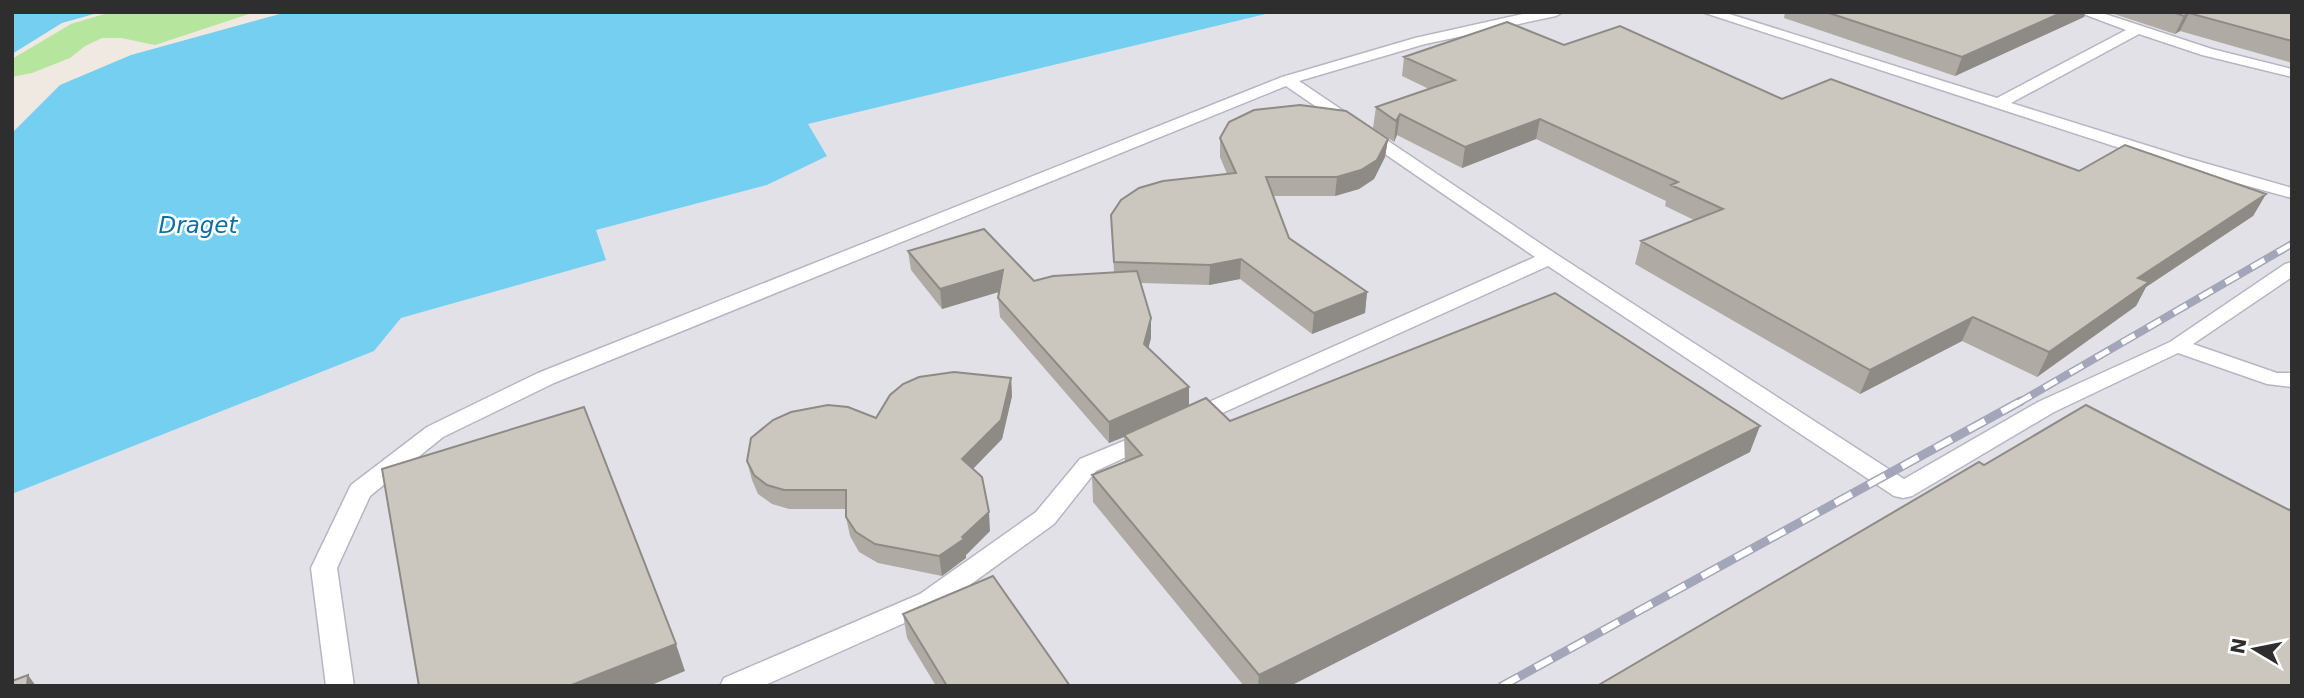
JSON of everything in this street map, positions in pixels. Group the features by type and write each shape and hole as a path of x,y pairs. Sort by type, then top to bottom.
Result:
{"lane":[{"path":"340,686 324,568 360,491 435,432 546,379 1287,80 1386,48 1490,23 1556,12"},
{"path":"1709,12 2181,162 2292,193"},
{"path":"2085,12 2137,30 2292,73"},
{"path":"1998,104 2137,30"},
{"path":"1287,80 1549,258 1903,490 2046,407 2177,346 2292,268"},
{"path":"734,686 929,601 1045,518 1088,466 1549,258"},
{"path":"2177,346 2275,379 2292,380"}],"shaded area":[{"path":"1274,12 2292,12 2292,686 12,686 12,494 374,351 401,318 605,260 596,230 767,185 827,155 807,124"}],"green space":[{"path":"111,12 255,12 155,45 121,38 102,38 85,46 70,58 32,73 12,77 12,59 71,24"}],"water":[{"path":"12,12 101,12 62,23 12,54"},
{"name":"Draget","path":"287,12 1274,12 808,124 827,156 767,185 596,230 606,260 401,318 374,351 12,494 12,133 60,85 131,55"}],"building":[{"path":"1826,12 2063,12 1962,57"},
{"path":"2172,12 2292,12 2292,41 2189,13 2184,16"},
{"path":"1507,22 1564,45 1620,26 1782,99 1831,79 2079,171 2125,145 2266,194 2138,278 2149,282 2049,352 1973,317 1870,370 1641,241 1723,209 1671,185 1678,182 1540,119 1465,147 1400,114 1396,121 1376,107 1455,80 1404,57"},
{"path":"1300,105 1346,111 1388,139 1377,160 1361,170 1337,177 1266,177 1289,238 1367,292 1314,313 1241,259 1210,265 1114,262 1111,215 1121,200 1139,188 1163,181 1236,173 1220,138 1229,122 1254,110"},
{"path":"984,229 1034,281 1053,276 1137,271 1151,318 1144,344 1189,387 1109,422 998,298 1003,270 940,289 908,251"},
{"path":"1555,293 1760,426 1259,675 1092,475 1142,455 1124,435 1206,398 1230,421"},
{"path":"954,372 1011,378 1001,420 962,459 982,477 989,512 962,537 964,539 939,556 875,544 856,532 846,517 846,490 784,490 767,485 754,475 747,461 751,438 773,420 791,412 828,405 848,407 876,418 890,395 903,384 919,377"},
{"path":"2086,405 2289,510 2292,508 2292,686 1597,686 1979,462 1984,465"},
{"path":"584,407 676,644 569,686 419,686 382,469"},
{"path":"993,576 1070,686 947,686 903,614"},
{"path":"28,675 27,686 12,686 12,681"}],"railway":[{"path":"2018,403 2292,244"},
{"path":"1502,686 2021,401"}]}
